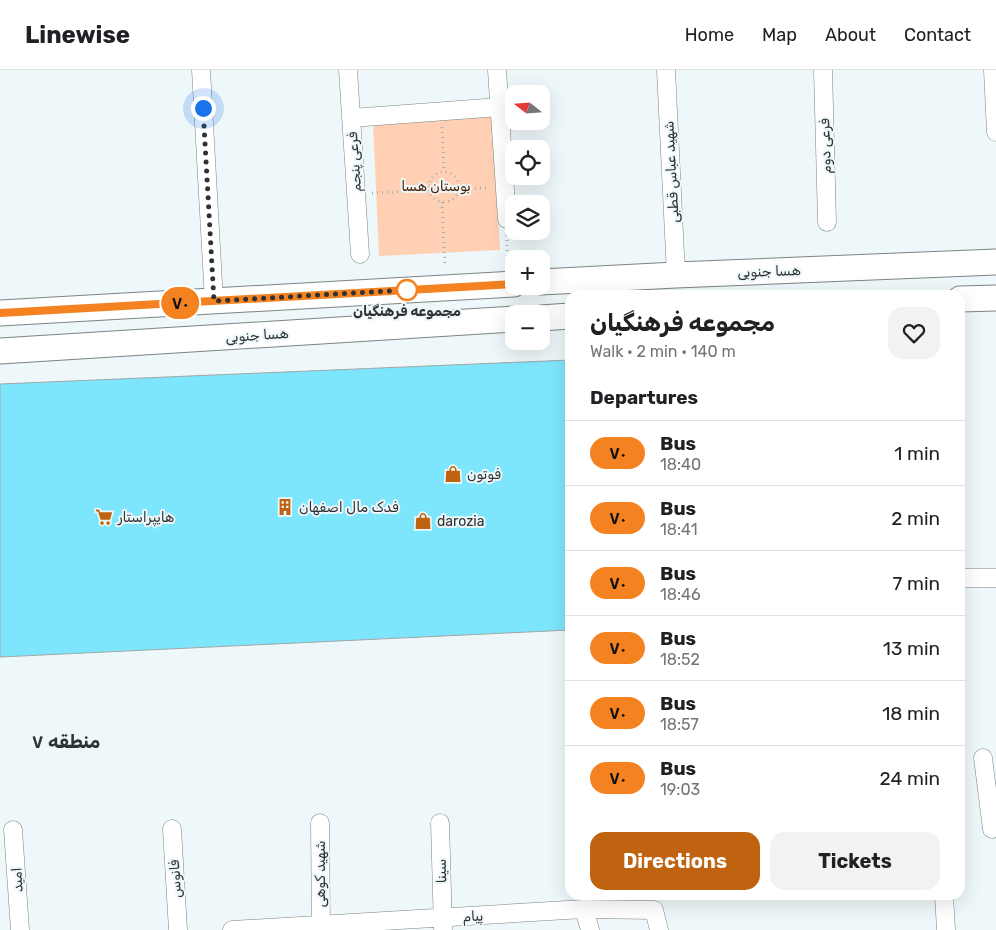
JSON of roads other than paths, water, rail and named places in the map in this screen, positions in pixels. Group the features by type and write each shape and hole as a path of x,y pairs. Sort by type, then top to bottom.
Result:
{"main road":[{"name":"هسا جنوبی","path":"550,282 996,262"},
{"path":"0,313 505,284"},
{"path":"965,299 996,298"},
{"path":"550,317 565,316"},
{"name":"هسا جنوبی","path":"0,350 505,319"}],"street":[{"path":"201,70 214,301"},
{"name":"فرعی پنجم","path":"348,70 360,254"},
{"path":"497,70 506,195"},
{"name":"شهید عباس قطبی","path":"666,70 676,275"},
{"name":"فرعی دوم","path":"823,70 827,222"},
{"path":"993,70 996,132"},
{"path":"351,118 500,107"},
{"path":"965,578 996,578"},
{"path":"983,758 992,804 992,829"},
{"name":"شهید کوهی","path":"320,823 321,928"},
{"name":"سینا","path":"440,823 443,924"},
{"name":"فانوس","path":"172,829 178,930"},
{"name":"امید","path":"14,830 20,930"},
{"path":"944,900 946,930"},
{"path":"584,909 590,930"},
{"name":"پیام","path":"232,930 443,924 584,909 654,910 659,930"}],"place":[{"name":"مجموعه فرهنگیان","path":"407,290"},
{"name":"فوتون","path":"453,474"},
{"name":"فدک مال اصفهان","path":"285,507"},
{"name":"هایپراستار","path":"104,517"},
{"name":"darozia","path":"423,521"}],"district":[{"name":"منطقه ۷","path":"66,741"}],"park label":[{"name":"بوستان هسا","path":"436,186"}]}
